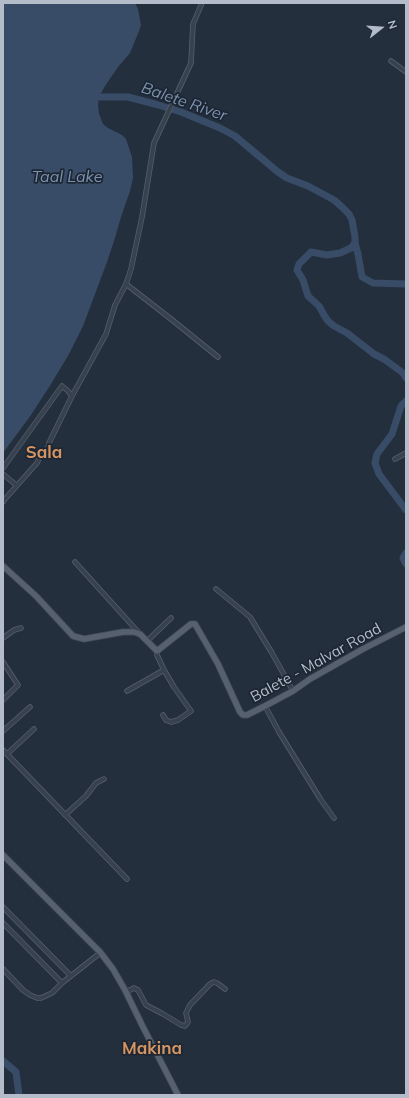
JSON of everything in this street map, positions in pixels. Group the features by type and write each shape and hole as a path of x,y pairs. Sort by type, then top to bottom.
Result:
{"main road":[{"path":"3,566 36,596 73,636 84,639 134,632 140,634 154,649 158,651"},
{"name":"Balete - Malvar Road","path":"158,651 194,623 218,664 240,712 243,715 247,715 293,691 310,679 356,653 406,627"},
{"path":"3,855 100,953 113,969 178,1095"}],"street":[{"path":"49,443 72,396 106,334 115,305 126,284 135,254 154,143 191,63 193,24 202,3"},
{"path":"392,61 406,72"},
{"path":"126,284 218,357"},
{"path":"3,468 62,386 72,396"},
{"path":"395,459 406,453"},
{"path":"3,502 39,459"},
{"path":"3,474 16,485"},
{"path":"75,562 140,634"},
{"path":"216,589 250,617 293,691"},
{"path":"147,641 171,618"},
{"path":"3,638 14,630 21,628"},
{"path":"158,651 157,655 164,670 191,711 178,720 172,722 166,720 163,715"},
{"path":"3,662 5,670 18,685 3,700"},
{"path":"127,691 164,670"},
{"path":"265,706 279,732 321,800 334,818"},
{"path":"3,731 30,707"},
{"path":"7,754 34,729"},
{"path":"3,750 126,879"},
{"path":"65,815 86,796 96,783 104,778"},
{"path":"3,907 71,976"},
{"path":"3,922 62,983"},
{"path":"3,969 30,996 37,998 45,997 52,993 62,983 100,953"},
{"path":"126,992 134,988 138,990 146,1005 164,1014 181,1026 185,1026 188,1022 186,1014 190,1005 210,984 214,982 217,983 225,990"}],"water":[{"name":"Taal Lake","path":"3,3 135,3 138,9 141,25 130,53 105,86 99,97 98,105 99,114 103,124 126,139 132,157 133,178 114,241 83,326 69,354 31,415 3,453"}],"waterway":[{"name":"Balete River","path":"99,97 128,97 155,104 181,112 220,128 235,136 278,172 287,178 308,186 334,200 349,214 352,220 362,277 373,283 406,284"},
{"path":"355,243 351,248 340,253 327,255 311,252 299,264 297,270 303,280 308,296 319,306 328,321 347,333 374,354 384,359 403,373 406,378"},
{"path":"406,401 401,406 392,434 377,454 375,463 379,474 406,510"},
{"path":"406,553 403,558 406,564"},
{"path":"3,1061 16,1072 19,1095"}],"tunnel":[{"path":"39,459 49,443"}],"district":[{"name":"Sala","path":"44,453"},
{"name":"Makina","path":"152,1049"}]}
